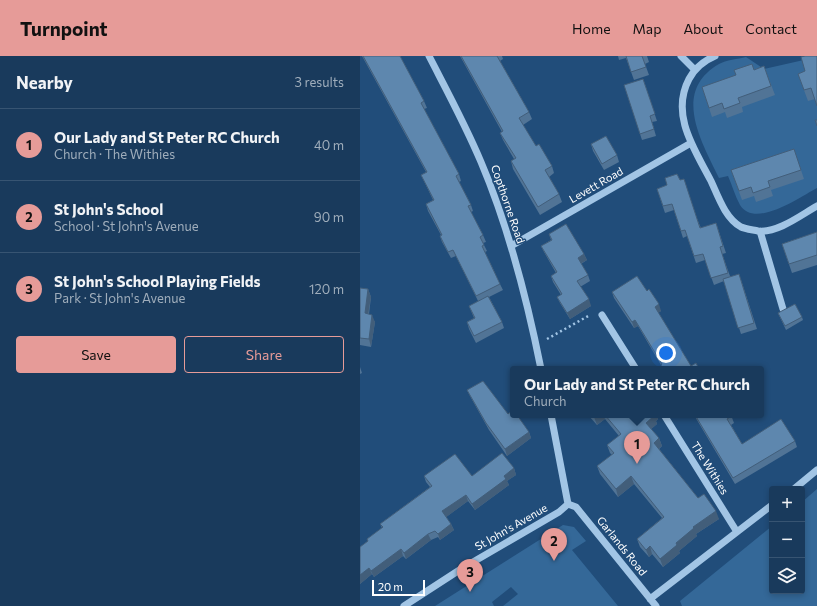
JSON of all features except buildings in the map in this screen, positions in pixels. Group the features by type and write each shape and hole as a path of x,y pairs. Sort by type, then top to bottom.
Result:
{"street":[{"name":"Copthorne Road","path":"429,56 450,96 481,163 511,246 536,342 540,366"},
{"path":"681,56 694,68"},
{"path":"715,56 694,68 684,88 681,104 684,124 692,143 728,215 741,227 760,231 778,227 817,206"},
{"name":"Levett Road","path":"511,246 692,143"},
{"path":"760,231 782,309"},
{"path":"602,315 634,366"},
{"path":"552,418 568,504"},
{"name":"The Withies","path":"666,418 737,532"},
{"path":"798,486 815,472"},
{"name":"Garlands Road","path":"568,504 576,508 656,606"},
{"name":"St John's Avenue","path":"404,606 460,569 559,512 568,504"},
{"path":"650,599 769,507"}],"path":[{"path":"536,342 551,338 590,315 602,315"}],"shaded area":[{"path":"746,57 764,69 817,57 817,188 778,209 766,213 756,214 747,212 740,205 728,176 719,178 699,133 693,103 696,89 705,75 719,64"},
{"path":"817,489 817,606 682,606 680,601 769,528 769,594 805,594 805,499"},
{"path":"563,525 574,527 586,541 572,550 618,606 503,606 518,594 511,587 492,602 494,606 435,606"}],"place":[{"name":"Our Lady and St Peter RC Church","path":"637,464"},
{"name":"St John's School","path":"554,561"},
{"name":"St John's School Playing Fields","path":"470,592"}]}
